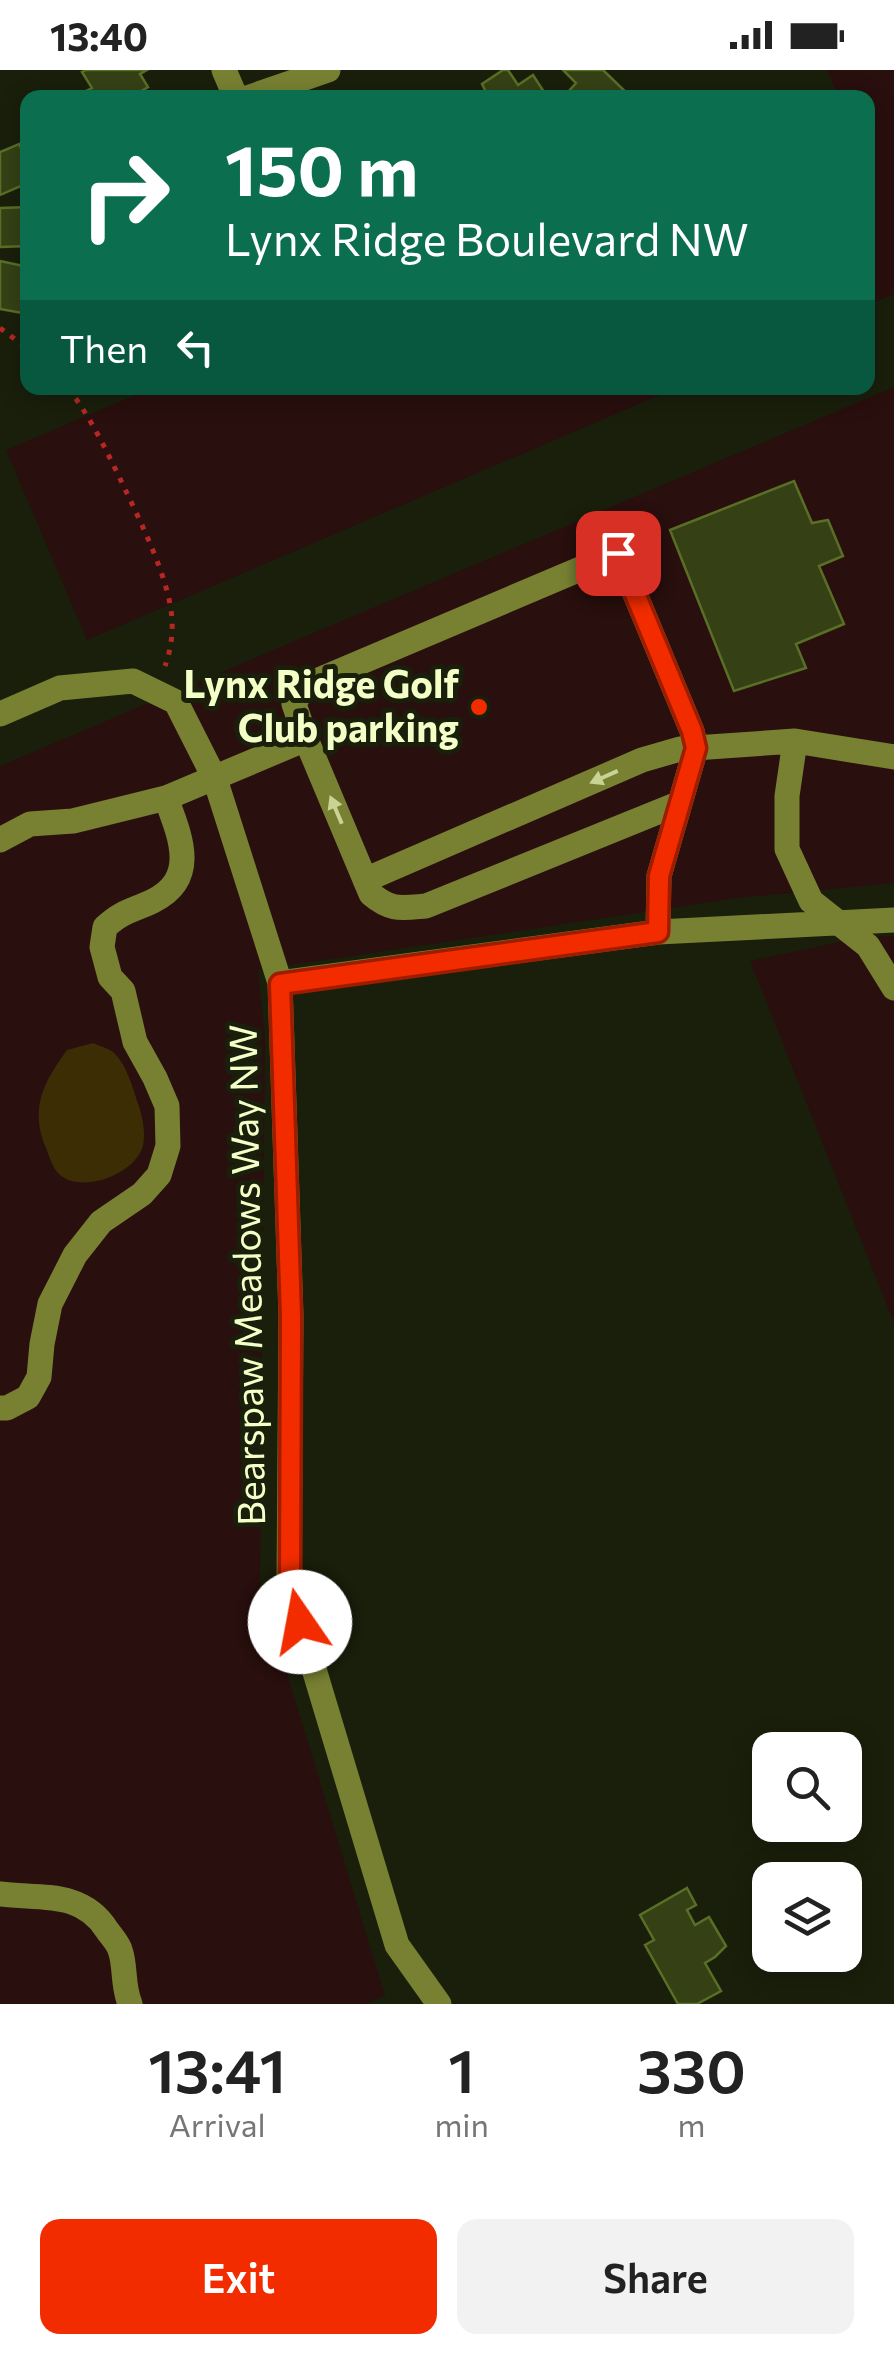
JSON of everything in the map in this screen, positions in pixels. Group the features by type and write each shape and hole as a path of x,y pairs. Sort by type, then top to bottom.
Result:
{"street":[{"path":"271,90 328,70"},
{"path":"658,932 659,876 696,748 618,553 314,682 302,689 294,704 371,894 382,904 396,908 426,906 680,802"},
{"name":"Bearspaw Meadows Way NW","path":"0,714 60,688 133,681 176,702 215,779 280,984 291,1316 290,1586 397,1946 439,2004"},
{"path":"0,840 30,824 73,821 166,798 306,740"},
{"path":"795,741 787,796 787,849 810,901 868,946 894,988"},
{"path":"366,880 642,760 680,749 795,741 894,758"},
{"path":"0,1408 28,1396 39,1377 50,1304 75,1255 101,1222 142,1194 159,1176 168,1146 167,1106 135,1042 123,991 110,976 102,946 105,927 120,913 152,901 174,887 183,863 180,835 166,798"},
{"path":"280,984 658,932 894,920"},
{"path":"0,1894 38,1895 79,1904 99,1916 120,1950 130,2004"}],"path":[{"path":"73,395 85,410 146,534 163,582 172,620 168,657 157,693"}],"shaded area":[{"path":"827,70 894,70 894,294 875,302 875,90 835,90"},
{"path":"894,387 894,883 738,898 258,970 265,1036 260,1584 385,1996 364,2004 0,2004 0,766"},
{"path":"136,395 660,395 87,640 6,450"},
{"path":"868,936 894,936 894,1323 750,961"},
{"path":"93,1043 112,1051 125,1069 140,1111 144,1140 130,1165 107,1178 82,1182 60,1175 53,1166 41,1134 39,1108 46,1085 67,1050"}],"building":[{"path":"147,70 140,74 148,87 88,90 92,88 82,72"},
{"path":"508,70 518,85 533,75 543,90 485,90 482,84"},
{"path":"563,70 603,70 624,90 570,90 576,83"},
{"path":"20,146 20,186 0,195 0,152"},
{"path":"20,207 20,246 0,247 0,208"},
{"path":"0,261 20,265 20,313 0,309"},
{"path":"794,481 812,523 828,520 843,556 819,566 844,624 796,644 806,668 734,691 670,530"},
{"path":"687,1888 696,1905 687,1910 695,1925 709,1917 726,1946 705,1963 721,1991 697,2004 678,2004 645,1945 654,1940 640,1915"}],"place":[{"name":"Lynx Ridge Golf Club parking","path":"479,707"}],"route":[{"path":"300,1622 290,1586 291,1316 280,984 658,932 659,876 696,748 618,553"}]}
